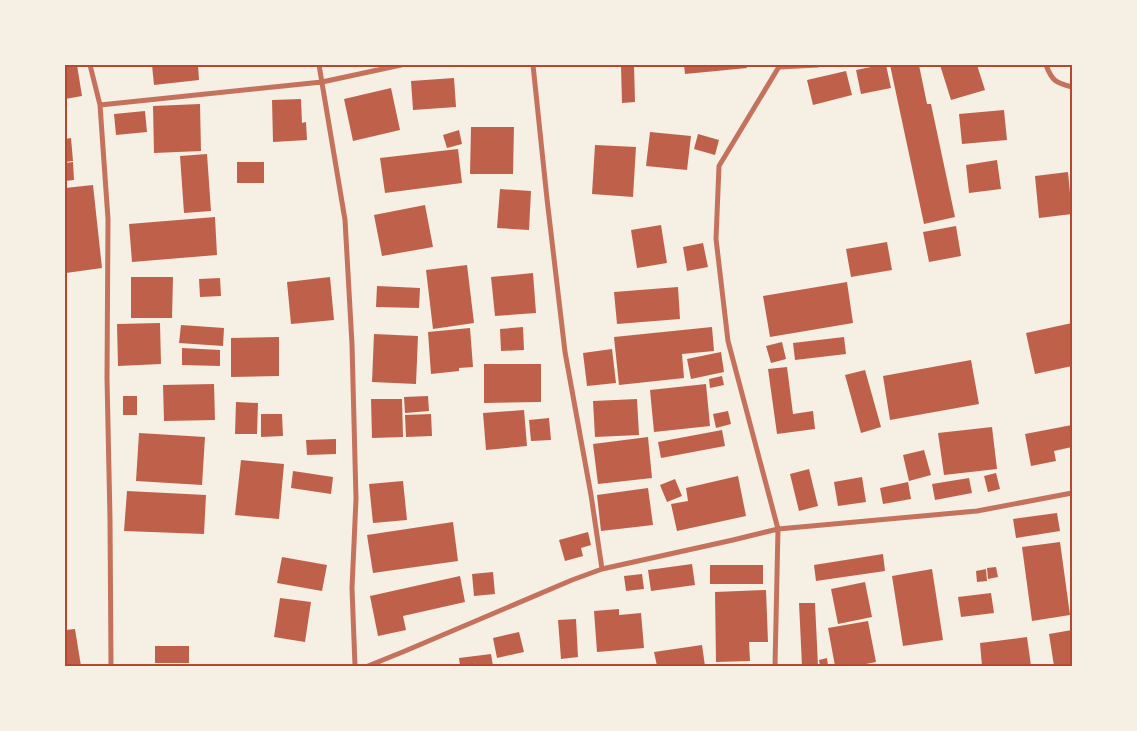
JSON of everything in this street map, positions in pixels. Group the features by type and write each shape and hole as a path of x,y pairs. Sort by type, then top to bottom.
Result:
{"street":[{"path":"90,65 100,105 108,219 107,378 111,666"},
{"path":"319,65 344,220 352,344 356,499 352,588 356,666"},
{"path":"100,105 322,82 401,65"},
{"path":"533,65 546,199 566,352 602,570"},
{"path":"775,666 778,529 728,341 716,239 719,166 780,66 818,65"},
{"path":"1046,65 1050,74 1058,83 1072,87"},
{"path":"368,666 572,580 602,570 778,529 977,511 1072,493"}],"building":[{"path":"65,65 77,65 82,96 65,99"},
{"path":"152,65 198,65 199,80 154,85"},
{"path":"634,65 635,102 622,103 621,66"},
{"path":"684,65 746,65 747,68 685,74"},
{"path":"886,65 891,88 861,94 856,70"},
{"path":"890,65 919,65 927,104 931,104 955,217 924,224"},
{"path":"940,65 977,65 985,90 951,100"},
{"path":"846,71 852,95 813,105 807,80"},
{"path":"454,78 456,107 413,110 411,81"},
{"path":"391,88 400,130 353,141 344,99"},
{"path":"301,99 302,123 306,122 307,140 273,142 272,100"},
{"path":"200,104 201,151 154,153 153,106"},
{"path":"1004,110 1007,140 962,144 959,114"},
{"path":"145,111 147,132 116,135 114,114"},
{"path":"471,127 514,127 513,174 470,174"},
{"path":"459,130 462,144 447,148 443,135"},
{"path":"650,132 691,136 687,170 646,166"},
{"path":"698,134 719,140 715,155 694,149"},
{"path":"71,138 73,161 65,162 65,139"},
{"path":"595,145 636,147 633,197 592,194"},
{"path":"458,149 462,183 385,193 380,158"},
{"path":"207,154 211,211 184,213 180,156"},
{"path":"997,160 1001,189 969,193 966,165"},
{"path":"73,162 74,180 65,181 65,163"},
{"path":"237,162 264,162 264,183 237,183"},
{"path":"1068,172 1072,214 1039,218 1035,176"},
{"path":"93,185 102,268 66,273 65,188"},
{"path":"500,189 531,191 529,230 497,228"},
{"path":"425,205 433,247 382,256 374,215"},
{"path":"215,217 217,255 132,262 129,224"},
{"path":"661,225 667,263 637,268 631,230"},
{"path":"956,226 961,256 929,262 923,232"},
{"path":"887,242 892,270 851,277 846,249"},
{"path":"703,243 708,267 687,271 683,247"},
{"path":"467,265 474,323 433,329 426,270"},
{"path":"533,273 536,313 495,316 491,277"},
{"path":"131,277 173,277 172,318 131,318"},
{"path":"330,277 334,320 291,324 287,282"},
{"path":"220,278 221,296 200,297 199,279"},
{"path":"847,282 853,323 770,337 763,296"},
{"path":"377,286 420,288 419,308 376,307"},
{"path":"678,287 680,319 617,324 614,292"},
{"path":"160,323 161,364 118,366 117,324"},
{"path":"1072,323 1072,366 1035,374 1026,333"},
{"path":"181,325 224,328 223,346 179,343"},
{"path":"523,327 524,350 501,351 500,329"},
{"path":"712,327 714,351 682,354 684,378 619,385 614,337"},
{"path":"470,328 473,367 459,368 459,371 431,374 428,332"},
{"path":"374,334 418,336 416,384 372,382"},
{"path":"279,337 279,376 231,377 231,338"},
{"path":"844,337 846,354 795,360 793,343"},
{"path":"782,342 786,359 771,363 766,346"},
{"path":"182,348 220,350 220,366 182,365"},
{"path":"612,349 616,383 587,386 583,353"},
{"path":"721,352 724,372 691,379 687,359"},
{"path":"971,360 979,404 890,420 883,376"},
{"path":"484,364 541,364 541,402 484,403"},
{"path":"787,367 793,414 813,411 815,429 777,434 768,369"},
{"path":"865,370 881,427 861,433 845,375"},
{"path":"722,376 724,385 710,388 709,379"},
{"path":"214,384 215,420 164,421 163,385"},
{"path":"706,384 710,426 654,432 650,390"},
{"path":"123,396 137,396 137,415 123,415"},
{"path":"428,396 429,411 405,413 404,397"},
{"path":"371,399 402,399 403,437 372,438"},
{"path":"637,399 639,435 595,437 593,401"},
{"path":"236,402 258,403 257,434 235,434"},
{"path":"524,410 527,446 486,450 483,413"},
{"path":"728,411 731,424 716,428 713,414"},
{"path":"261,414 282,414 283,436 261,437"},
{"path":"431,414 432,436 406,437 405,415"},
{"path":"549,418 551,440 531,441 529,420"},
{"path":"1072,425 1072,447 1054,451 1056,461 1031,466 1025,434"},
{"path":"992,427 997,469 944,475 938,433"},
{"path":"722,430 725,446 661,458 658,442"},
{"path":"139,433 205,437 202,485 136,481"},
{"path":"648,437 652,478 598,484 593,444"},
{"path":"336,439 336,454 307,455 306,440"},
{"path":"924,450 931,475 909,481 903,455"},
{"path":"241,460 284,464 279,519 235,515"},
{"path":"809,469 818,506 799,511 790,474"},
{"path":"293,471 333,477 331,494 291,488"},
{"path":"996,473 1000,489 988,492 984,476"},
{"path":"738,476 746,516 677,531 671,504 688,501 686,488"},
{"path":"862,477 866,502 838,506 834,482"},
{"path":"969,478 972,493 935,500 932,484"},
{"path":"675,479 682,496 667,502 660,485"},
{"path":"403,481 407,520 373,523 369,484"},
{"path":"908,482 911,499 883,504 880,488"},
{"path":"648,488 653,525 601,531 597,495"},
{"path":"127,491 206,495 204,534 124,531"},
{"path":"1057,513 1060,531 1016,538 1013,519"},
{"path":"453,522 458,561 373,573 367,535"},
{"path":"588,532 591,545 581,548 583,556 565,561 559,540"},
{"path":"1060,542 1070,615 1032,621 1022,547"},
{"path":"883,554 885,571 816,581 814,565"},
{"path":"282,557 327,565 322,591 277,583"},
{"path":"692,564 695,585 651,591 648,570"},
{"path":"710,565 763,565 763,584 710,584"},
{"path":"996,567 998,577 988,579 987,568"},
{"path":"932,569 943,640 903,646 892,576"},
{"path":"986,569 987,581 977,582 976,571"},
{"path":"493,572 495,594 474,596 472,574"},
{"path":"642,574 644,589 626,591 624,576"},
{"path":"460,576 465,602 403,616 406,630 378,636 370,596"},
{"path":"865,582 872,617 838,624 831,589"},
{"path":"766,590 768,642 749,642 750,661 716,662 715,592"},
{"path":"991,593 994,613 961,617 958,597"},
{"path":"280,598 311,602 305,642 274,637"},
{"path":"799,603 815,603 818,666 802,666"},
{"path":"619,609 619,615 641,613 644,648 597,652 594,611"},
{"path":"576,619 578,657 561,659 558,620"},
{"path":"868,621 876,662 856,666 835,666 828,628"},
{"path":"75,629 81,666 65,666 65,630"},
{"path":"1072,630 1072,666 1054,666 1049,634"},
{"path":"519,632 524,652 497,658 493,638"},
{"path":"1027,637 1031,666 982,666 980,643"},
{"path":"702,645 705,666 657,666 654,652"},
{"path":"155,646 189,646 189,663 155,663"},
{"path":"491,654 493,666 460,666 459,658"},
{"path":"827,658 828,666 820,666 819,660"}]}
